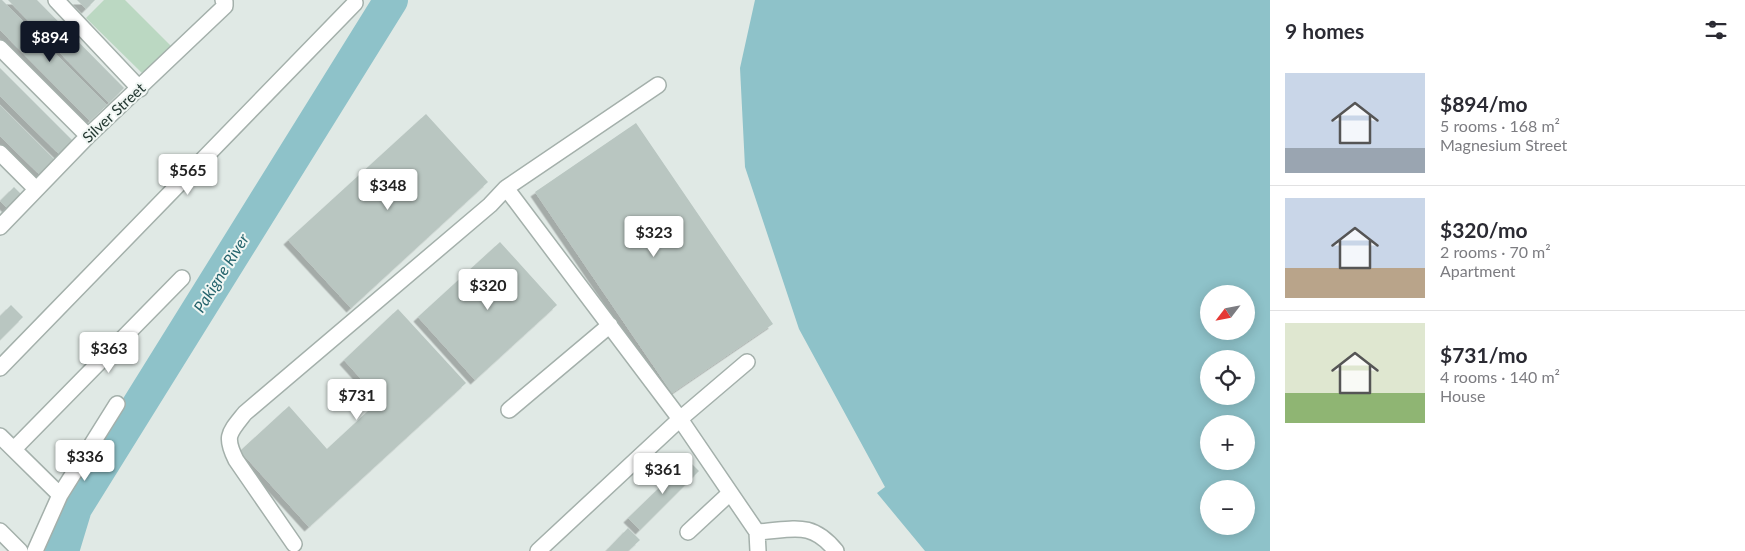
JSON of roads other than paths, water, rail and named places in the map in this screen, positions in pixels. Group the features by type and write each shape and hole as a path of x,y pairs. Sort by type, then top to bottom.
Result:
{"street":[{"path":"56,0 140,89"},
{"name":"Silver Street","path":"0,227 88,136 140,89 225,6 223,0"},
{"path":"0,368 355,3"},
{"path":"0,48 88,136"},
{"path":"294,544 236,460 230,447 230,432 245,414 475,217 506,188 658,85"},
{"path":"0,153 36,189"},
{"path":"506,188 680,419 757,532 758,551"},
{"path":"14,449 182,278"},
{"path":"509,410 610,325"},
{"path":"538,551 680,419 747,362"},
{"path":"35,551 60,495 116,404"},
{"path":"0,436 60,495"},
{"path":"688,532 730,492"},
{"path":"757,532 804,529 814,531 826,539 836,551"},
{"path":"0,531 20,551"}],"water":[{"path":"755,0 1270,0 1270,551 925,551 877,493 885,487 799,329 745,167 740,68"}],"waterway":[{"name":"Pakigne River","path":"62,551 75,508 391,0"}]}
